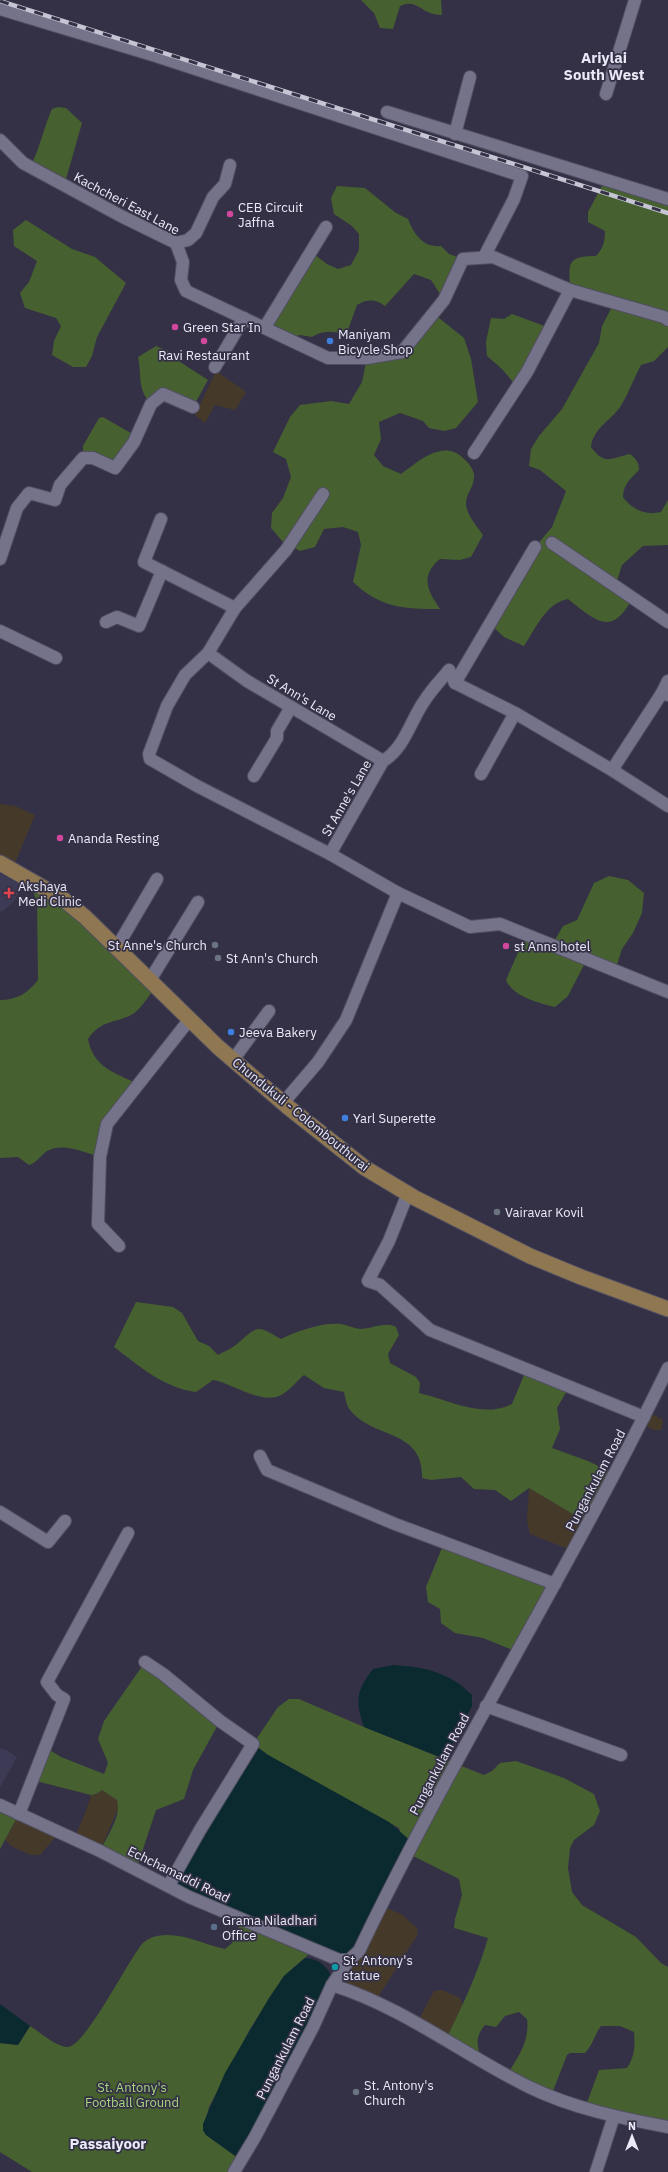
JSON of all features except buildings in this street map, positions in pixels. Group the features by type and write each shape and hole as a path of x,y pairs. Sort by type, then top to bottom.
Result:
{"main road":[{"name":"Chundukuli - Colombouthurai","path":"0,862 63,899 117,947 233,1060 283,1103 365,1168 408,1193 530,1256 581,1277 668,1309"}],"street":[{"path":"606,94 635,0"},
{"path":"0,9 156,56 522,176 514,199 484,257"},
{"path":"455,134 470,77"},
{"path":"387,112 668,199"},
{"name":"Kachcheri East Lane","path":"0,140 23,163 121,216 176,243 183,262 181,280 186,290 328,358 367,358 402,352 444,300 463,259 493,257 570,290 664,317 668,320"},
{"path":"176,243 188,240 196,233 213,197 225,184 230,165"},
{"path":"265,327 326,227"},
{"path":"474,453 527,372 570,290"},
{"path":"215,366 244,318"},
{"path":"0,559 17,508 29,493 55,500 60,485 83,458 93,458 115,468 134,442 151,404 163,394 193,407"},
{"path":"323,494 286,550 235,608 208,653 185,675 167,706 149,754 150,759 197,786 330,854"},
{"path":"161,519 144,562 235,608"},
{"path":"552,543 668,622"},
{"path":"456,683 535,547"},
{"path":"106,622 117,617 139,626 162,571"},
{"path":"0,631 56,658"},
{"name":"St Ann's Lane","path":"208,653 247,681 383,761"},
{"name":"St Anne's Lane","path":"668,806 612,770 515,713 456,683 448,670 424,700 401,743 390,757 383,761 330,854 398,893 470,927 500,924 668,992"},
{"path":"612,770 665,694 668,681"},
{"path":"254,776 276,738 276,731 291,707"},
{"path":"481,774 515,713"},
{"path":"117,947 157,879"},
{"path":"283,1103 318,1062 346,1020 398,893"},
{"path":"150,980 198,902"},
{"path":"233,1060 269,1011"},
{"path":"119,1246 98,1224 100,1157 107,1124 190,1019"},
{"path":"408,1193 389,1241 368,1281 380,1285 430,1330 644,1417"},
{"name":"Pungankulam Road","path":"234,2172 255,2137 314,2027 332,1985 349,1960 359,1951 412,1842 456,1764 486,1706 555,1584 644,1417 668,1368"},
{"path":"260,1456 267,1470 395,1524 555,1584"},
{"path":"0,1512 48,1542 64,1521"},
{"path":"19,1814 64,1699 57,1696 47,1682 128,1533"},
{"path":"145,1662 220,1721 253,1744 200,1830 169,1886"},
{"path":"486,1706 621,1755"},
{"name":"Echchamaddi Road","path":"0,1805 100,1851 189,1897 339,1960 349,1960"},
{"path":"332,1985 349,1990 417,2023 528,2087 575,2106 668,2128"},
{"path":"596,2172 614,2116"}],"shaded area":[{"path":"216,371 246,392 235,410 215,405 205,423 195,415"},
{"path":"0,804 15,806 35,815 12,870 0,863"},
{"name":"Akshaya Medi Clinic","path":"0,874 23,886 14,901 2,912 0,911"},
{"path":"647,1412 662,1419 663,1423 661,1430 653,1430 642,1423"},
{"path":"529,1488 588,1523 573,1551 530,1534 527,1520"},
{"path":"393,1665 416,1667 436,1672 454,1681 472,1695 472,1706 447,1755 440,1757 364,1727 358,1703 360,1690 373,1669"},
{"path":"253,1744 268,1755 389,1822 412,1842 349,1960 169,1886"},
{"path":"0,1748 17,1757 0,1788"},
{"path":"102,1790 117,1800 119,1806 100,1851 74,1839 91,1795"},
{"path":"19,1814 59,1833 40,1855 31,1855 13,1847 5,1840"},
{"path":"380,1905 401,1914 417,1928 418,1934 375,2002 332,1985"},
{"path":"305,1958 321,1963 332,1977 241,2160 206,2135 203,2130 203,2124 225,2073 269,1998 284,1976"},
{"path":"442,1990 460,1998 463,2006 446,2039 417,2023 434,1991"},
{"path":"0,2004 30,2026 18,2045 0,2043"}],"green space":[{"path":"361,0 441,0 442,15 430,13 416,5 405,4 400,6 393,29 380,28 374,13"},
{"path":"58,107 66,108 82,123 64,186 30,167 52,109"},
{"path":"605,180 668,199 668,347 654,361 641,365 622,404 596,434 591,447 600,457 604,459 613,459 630,454 637,461 639,470 630,479 623,493 623,497 630,505 644,512 655,513 661,512 668,500 668,545 643,546 622,565 617,581 632,599 617,618 610,622 602,622 586,613 568,599 560,601 542,617 524,646 504,637 490,624 535,547 552,527 566,491 540,470 529,466 531,449 539,436 562,409 599,343 602,326 614,303 570,290 569,274 571,263 574,260 586,256 596,256 603,245 605,231 588,222 588,212"},
{"path":"337,186 365,188 396,213 408,219 416,235 424,242 429,245 441,246 449,254 463,259 444,300 431,280 414,274 385,306 378,302 371,301 357,305 346,335 329,332 320,333 312,337 300,335 289,338 265,327 311,252 327,264 338,269 351,265 359,250 359,234 352,226 334,214 331,198"},
{"path":"26,220 72,249 95,257 126,283 97,337 92,356 86,367 73,367 52,355 54,341 61,326 56,318 25,308 20,293 29,282 37,261 14,246 13,230"},
{"path":"434,314 464,338 471,359 478,402 456,428 444,431 429,428 423,421 400,413 379,422 381,439 374,455 383,466 401,474 432,454 440,451 448,451 456,453 467,462 474,474 473,483 466,499 466,507 472,520 483,535 471,557 460,560 440,559 430,571 428,577 429,589 440,609 404,607 383,602 363,591 353,582 361,545 358,532 343,527 324,529 315,547 300,551 283,542 271,528 272,513 283,498 291,477 286,459 273,452 290,417 300,405 331,401 349,404 362,382 367,358 402,352"},
{"path":"512,314 550,328 517,387 502,369 487,356 486,342 491,318 504,319"},
{"path":"156,346 172,353 177,360 208,380 193,407 163,394 151,404 147,398 142,388 138,357"},
{"path":"103,417 136,436 115,468 83,458 83,446 99,418"},
{"path":"609,876 628,880 644,893 642,913 633,933 622,949 615,971 587,959 568,996 555,1007 527,998 514,991 506,980 526,934 552,945 563,926 577,920 594,883"},
{"path":"29,880 63,899 156,987 134,1013 125,1018 103,1025 98,1028 88,1039 91,1049 100,1063 113,1072 138,1084 107,1124 100,1157 73,1149 59,1147 47,1151 37,1161 29,1165 18,1157 0,1158 0,1000 12,999 22,995 38,980 37,902"},
{"path":"136,1302 173,1307 182,1313 198,1341 209,1346 218,1355 234,1346 254,1330 258,1329 267,1331 281,1339 302,1330 326,1324 341,1324 360,1329 392,1325 396,1327 399,1335 388,1354 390,1363 416,1377 420,1383 419,1393 466,1407 489,1410 512,1404 526,1370 569,1387 557,1408 560,1429 552,1448 588,1461 615,1474 588,1523 529,1488 511,1501 495,1490 474,1489 461,1477 431,1480 422,1478 420,1462 414,1450 405,1442 369,1425 357,1417 348,1407 344,1392 324,1388 304,1375 283,1394 266,1398 213,1380 196,1392 184,1390 152,1375 114,1347"},
{"path":"444,1543 555,1584 517,1652 483,1638 455,1633 441,1623 440,1609 428,1602 426,1587"},
{"path":"145,1662 220,1721 193,1770 184,1799 156,1810 136,1870 100,1851 116,1819 118,1806 117,1800 102,1790 91,1795 32,1780 45,1747 61,1757 104,1774 108,1763 98,1739 104,1721"},
{"path":"289,1699 299,1699 484,1775 492,1771 500,1763 516,1761 564,1778 594,1794 600,1811 594,1825 574,1840 570,1848 568,1868 572,1892 582,1905 636,1937 661,1963 668,1967 668,2127 585,2108 599,2070 627,2068 632,2059 634,2032 620,2026 601,2026 590,2047 585,2053 570,2053 567,2055 551,2096 507,2075 525,2042 527,2034 527,2019 519,2012 505,2016 496,2027 485,2025 478,2038 479,2052 483,2062 446,2039 469,1990 488,1938 454,1928 462,1895 459,1879 407,1853 399,1828 268,1755 253,1744 278,1707"},
{"path":"0,1805 19,1814 0,1849"},
{"name":"St. Antony's Football Ground","path":"242,1920 315,1949 284,1976 250,2029 209,2107 203,2130 206,2135 241,2160 234,2172 32,2172 0,2152 0,2043 18,2045 30,2026 62,2046 67,2047 75,2043 95,2018 136,1952 144,1942 157,1936 174,1935 225,1949 232,1943"}],"railway":[{"path":"0,1 668,213"}],"place":[{"name":"CEB Circuit Jaffna","path":"230,214"},
{"name":"Green Star In","path":"175,327"},
{"name":"Ravi Restaurant","path":"204,341"},
{"name":"Maniyam Bicycle Shop","path":"330,341"},
{"name":"Ananda Resting","path":"60,838"},
{"name":"Akshaya Medi Clinic","path":"9,893"},
{"name":"St Anne's Church","path":"215,945"},
{"name":"st Anns hotel","path":"506,946"},
{"name":"St Ann's Church","path":"218,958"},
{"name":"Jeeva Bakery","path":"231,1032"},
{"name":"Yarl Superette","path":"345,1118"},
{"name":"Vairavar Kovil","path":"497,1212"},
{"name":"Grama Niladhari Office","path":"214,1927"},
{"name":"St. Antony's statue","path":"335,1967"},
{"name":"St. Antony's Church","path":"356,2092"}],"district":[{"name":"Ariylai South West","path":"604,66"},
{"name":"Passaiyoor","path":"108,2144"}]}
